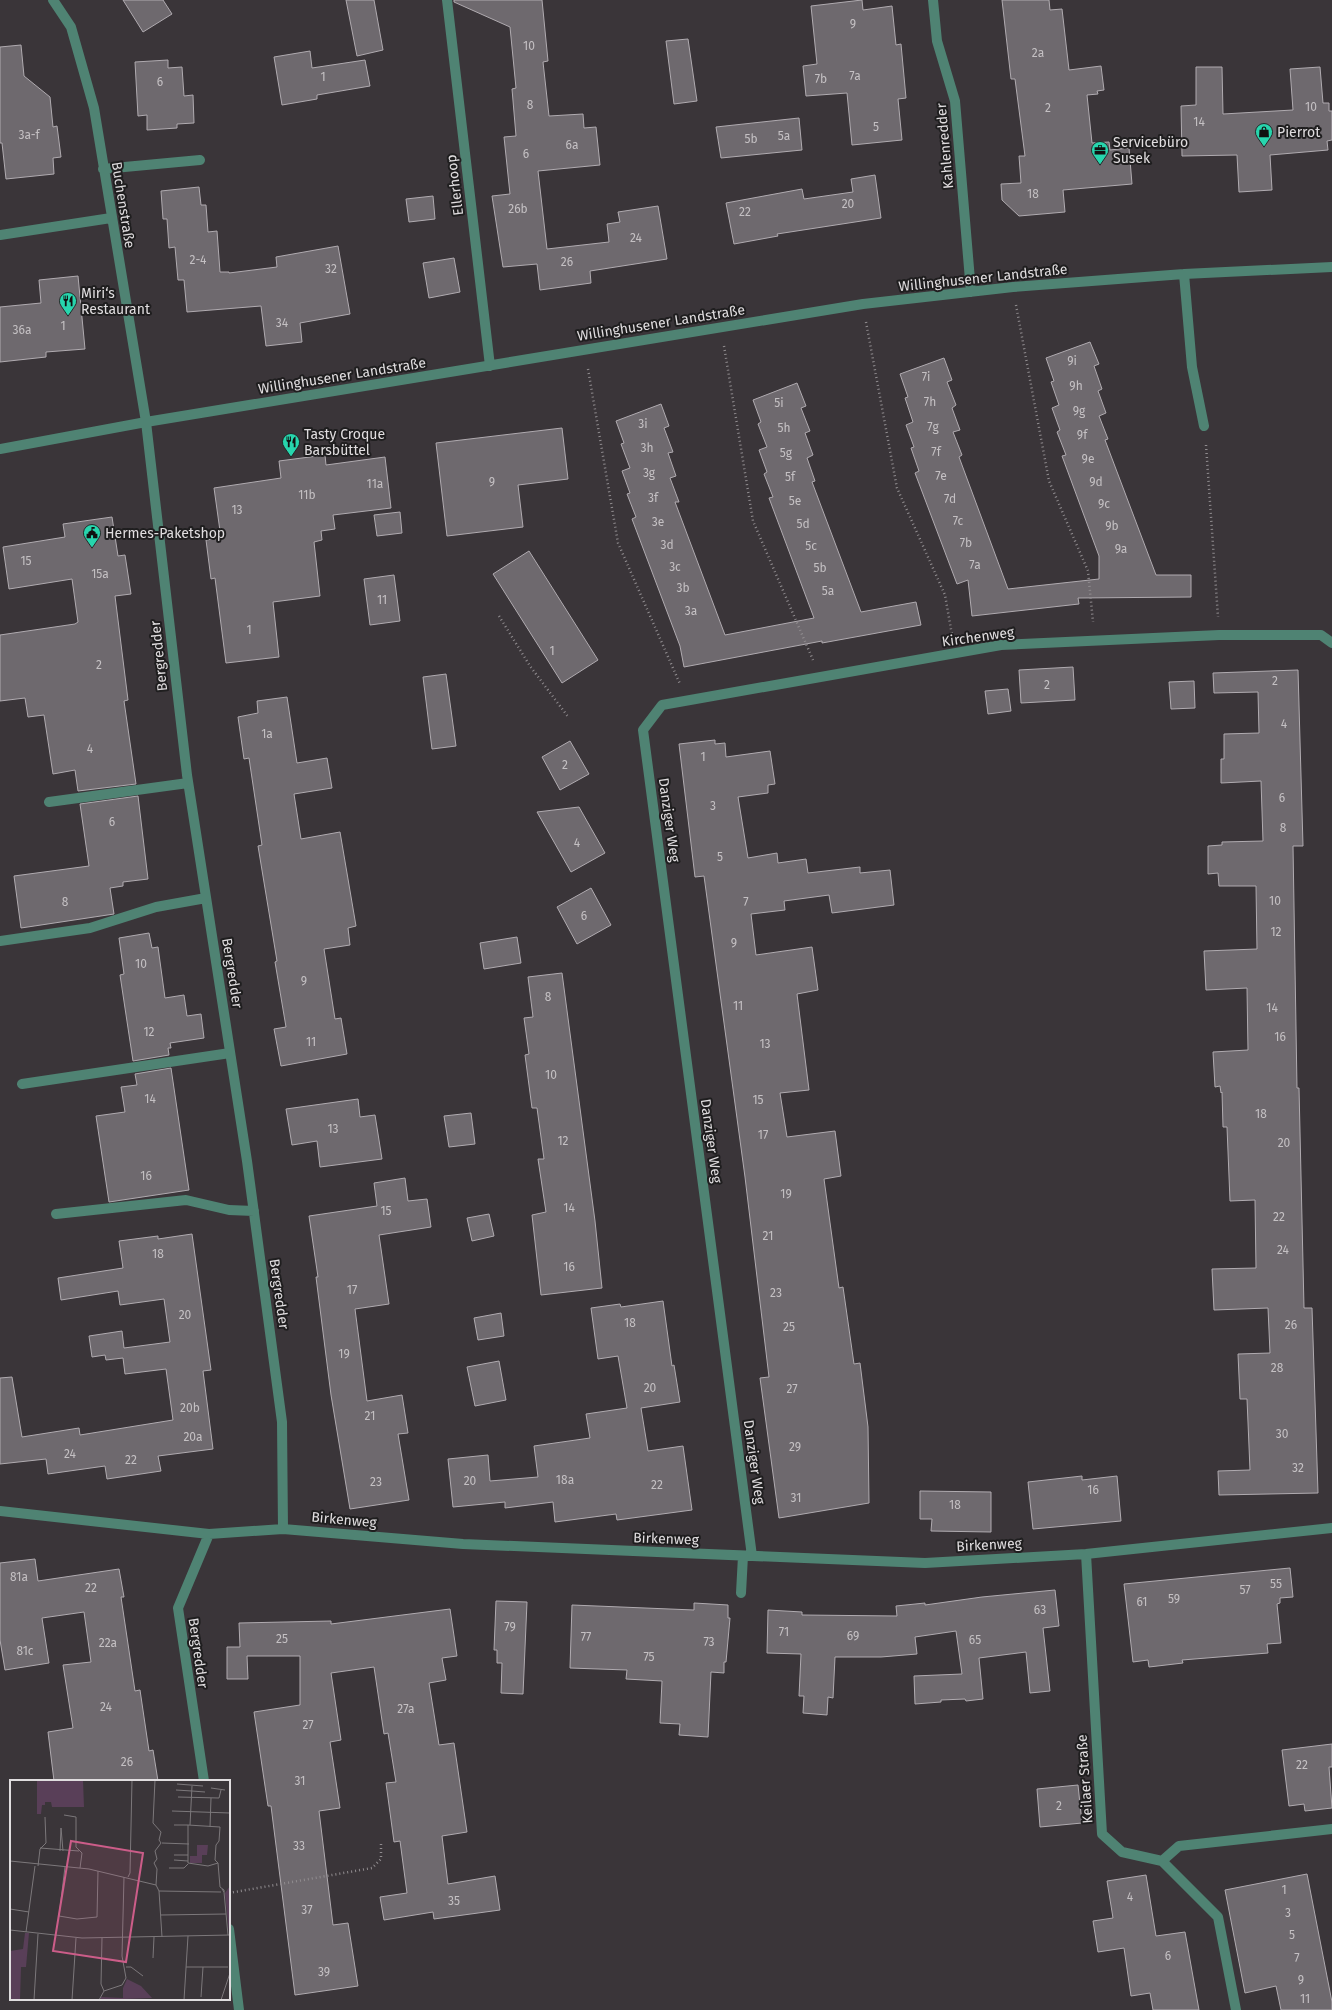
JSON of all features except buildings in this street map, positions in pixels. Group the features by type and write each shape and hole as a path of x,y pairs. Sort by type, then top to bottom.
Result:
{"street":[{"name":"Buchenstraße","path":"53,0 71,27 94,108 111,218 146,422"},
{"name":"Ellerhoop","path":"447,0 490,366"},
{"name":"Kahlenredder","path":"933,0 937,41 956,101 971,292"},
{"path":"103,169 200,160"},
{"path":"0,235 111,218"},
{"name":"Willinghusener Landstraße","path":"0,449 146,422 863,304 1013,287 1184,274 1332,267"},
{"path":"1184,274 1192,367 1204,426"},
{"name":"Bergredder","path":"146,422 188,783 254,1211 282,1422 283,1529"},
{"name":"Kirchenweg","path":"643,730 662,705 1001,645 1219,634 1321,635 1332,643"},
{"name":"Danziger Weg","path":"643,730 748,1556 741,1593"},
{"path":"49,802 188,783"},
{"path":"0,941 90,928 156,906 206,898"},
{"path":"22,1084 230,1053"},
{"path":"56,1214 186,1200 228,1210 254,1211"},
{"name":"Birkenweg","path":"0,1511 209,1534 283,1529 463,1544 926,1563 1086,1554 1332,1528"},
{"name":"Bergredder","path":"204,1780 178,1608 209,1534"},
{"name":"Keilaer Straße","path":"1086,1554 1102,1834 1122,1852 1162,1861"},
{"path":"1236,2010 1218,1917 1162,1861 1179,1846 1332,1829"},
{"path":"230,1937 239,2010"}],"path":[{"path":"1013,287 1049,481 1088,571 1095,641"},
{"path":"863,304 897,488 945,595 955,654"},
{"path":"721,327 753,521 820,678"},
{"path":"585,350 618,544 688,701"},
{"path":"1204,426 1219,634"},
{"path":"499,616 530,666 569,718"},
{"path":"230,1893 372,1868 380,1859 381,1843"}],"place":[{"name":"Pierrot","path":"1264,147"},
{"name":"Servicebüro Susek","path":"1100,165"},
{"name":"Miri‘s Restaurant","path":"68,316"},
{"name":"Tasty Croque Barsbüttel","path":"291,457"},
{"name":"Hermes-Paketshop","path":"92,548"}]}
